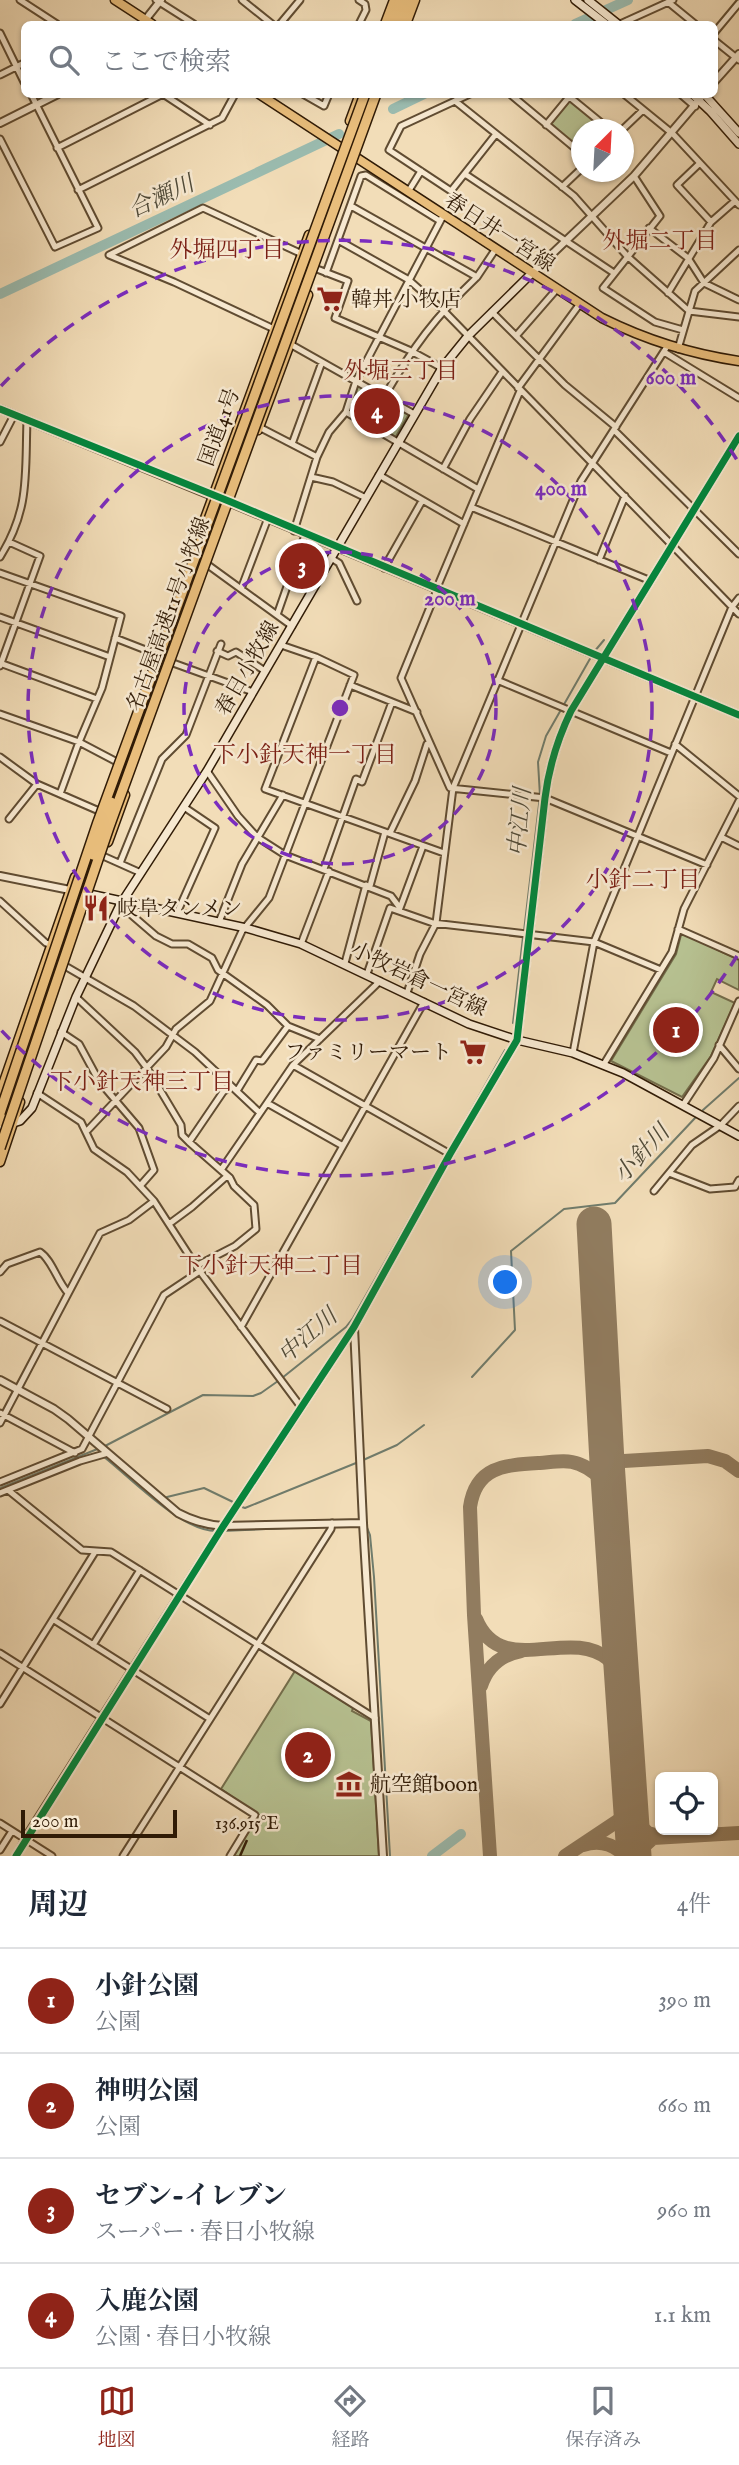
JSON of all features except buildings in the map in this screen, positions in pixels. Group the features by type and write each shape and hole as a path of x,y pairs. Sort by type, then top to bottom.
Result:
{"highway":[{"path":"392,21 400,0"},
{"path":"401,21 407,0"},
{"name":"名古屋高速11号小牧線","path":"0,1113 98,822 361,98"},
{"name":"名古屋高速11号小牧線","path":"0,1148 109,827 278,366 277,354 374,98"},
{"path":"0,1124 189,579 194,549"}],"main road":[{"path":"115,0 143,21"},
{"path":"386,21 394,0"},
{"path":"402,21 415,0"},
{"path":"575,0 602,21"},
{"path":"588,0 620,21"},
{"name":"春日井一宮線","path":"265,98 442,218 532,273 579,306 666,349 739,361"},
{"name":"国道41号","path":"0,1093 70,890 360,98"},
{"name":"国道41号","path":"0,1162 89,894 317,269 375,98"},
{"path":"701,99 739,133"},
{"path":"701,99 739,144"},
{"name":"春日小牧線","path":"13,1124 27,1116 76,996 121,903 207,771 442,368 468,336 532,273"},
{"name":"小牧岩倉一宮線","path":"70,890 246,928 301,944 469,1024 604,1064 641,1081 739,1136"},
{"path":"0,1124 13,1124"}],"street":[{"path":"20,0 52,21"},
{"path":"242,0 268,21"},
{"path":"282,21 300,0"},
{"path":"359,0 365,4 366,10 360,21"},
{"path":"147,21 159,1 189,21"},
{"path":"630,21 670,1 692,21"},
{"path":"718,29 739,4"},
{"path":"0,33 21,76"},
{"path":"718,42 738,57 718,79"},
{"path":"0,75 21,65"},
{"path":"0,139 55,247 97,228 33,98"},
{"path":"0,123 50,98"},
{"path":"57,148 155,98"},
{"path":"169,98 210,125"},
{"path":"78,190 222,118 233,98"},
{"path":"310,98 324,106 327,98"},
{"path":"461,98 401,126 389,150 451,191 496,134"},
{"path":"515,98 571,145"},
{"path":"546,125 566,98"},
{"path":"570,98 596,119"},
{"path":"629,98 673,134 737,203 711,222 668,293"},
{"path":"683,330 655,322 603,288 660,216 634,176 701,99"},
{"path":"455,101 574,196 627,256 689,311 739,317"},
{"path":"634,119 643,110"},
{"path":"700,163 677,185 711,222"},
{"path":"407,192 421,171"},
{"path":"465,174 614,273"},
{"path":"294,531 317,457 329,432 345,412 356,381 442,218 366,175 361,176 326,273"},
{"path":"562,187 571,178"},
{"path":"532,273 628,182"},
{"path":"351,206 477,277"},
{"path":"274,329 109,255 203,208 302,254"},
{"path":"649,229 688,258 704,283 739,300"},
{"path":"338,240 409,280 443,310 739,614"},
{"path":"384,397 411,351 443,310 477,277 495,250"},
{"path":"678,349 695,291 739,250"},
{"path":"317,269 348,281 335,318 379,336 442,368"},
{"path":"516,336 556,290"},
{"path":"579,306 519,389 401,678 450,788 541,798 707,865"},
{"path":"492,312 565,385 615,429 739,554"},
{"path":"290,344 414,414"},
{"path":"407,993 419,954 436,923 453,788 581,481 666,349 739,398"},
{"path":"292,444 322,362"},
{"path":"443,469 470,419 502,372"},
{"path":"0,409 231,502 294,531 739,715"},
{"path":"345,412 478,489"},
{"path":"0,442 14,415"},
{"path":"1,553 20,518 25,496 27,421"},
{"path":"260,427 317,457"},
{"path":"16,1856 179,1595 354,1327 447,1153 517,1040 525,934 541,798 569,710 596,656 651,582 739,436"},
{"path":"379,475 464,524"},
{"path":"312,477 333,482 366,498"},
{"path":"598,560 625,496"},
{"path":"384,568 422,501"},
{"path":"471,508 651,582"},
{"path":"241,589 268,518"},
{"path":"277,615 305,535"},
{"path":"9,542 40,556 0,665 97,699"},
{"path":"331,558 339,563 357,601"},
{"path":"208,565 292,626"},
{"path":"0,573 121,616 97,699 60,794"},
{"path":"573,1053 594,942 694,697 732,607 739,598"},
{"path":"0,617 110,657"},
{"path":"114,638 156,654"},
{"path":"120,863 162,759 186,735 221,644"},
{"path":"86,1132 147,1068 176,1029 210,1001 242,931 269,898 354,675 316,657 281,645"},
{"path":"217,651 228,656 236,652 265,671"},
{"path":"316,657 265,789 444,853"},
{"path":"173,663 253,692"},
{"path":"497,680 671,753"},
{"path":"350,685 416,712"},
{"path":"301,944 356,779 362,782 392,702"},
{"path":"0,713 79,742 117,762"},
{"path":"345,963 387,833 415,781 427,744 430,743"},
{"path":"604,1064 672,952 684,909 739,799 675,744"},
{"path":"0,757 37,784 99,811"},
{"path":"207,771 238,816 257,837 285,855 391,896 399,910"},
{"path":"9,819 37,784"},
{"path":"219,922 242,864 283,795"},
{"path":"177,913 215,828 184,807"},
{"path":"721,837 739,846"},
{"path":"399,910 422,846"},
{"path":"103,856 141,873"},
{"path":"0,876 70,890"},
{"path":"0,901 46,943 52,945"},
{"path":"121,903 156,936 172,944 188,944 212,957 222,974 267,1005 288,1026 320,1039"},
{"path":"367,974 390,908 436,923 594,942 661,970"},
{"path":"678,929 739,957"},
{"path":"65,965 121,997 195,1052 260,1113"},
{"path":"221,1170 293,1065 380,981"},
{"path":"0,1482 82,1449 164,1295 198,1269 235,1247 256,1229 254,1205 234,1186 227,1175 182,1135 181,1125 135,1052 76,996"},
{"path":"683,1105 714,1058 739,1001"},
{"path":"241,1326 424,1002"},
{"path":"237,1091 256,1060 262,1060 288,1026"},
{"path":"61,1032 79,1044 99,1081 139,1128 154,1170 140,1186"},
{"path":"719,1045 739,1069"},
{"path":"293,1065 447,1153"},
{"path":"189,1143 223,1092 231,1086"},
{"path":"37,1093 81,1122 94,1149 127,1172 154,1201 198,1269 301,1407"},
{"path":"267,1103 343,1146"},
{"path":"654,1191 692,1145 721,1125 739,1106"},
{"path":"670,1173 710,1189 735,1187 739,1181"},
{"path":"169,1224 227,1175"},
{"path":"0,1423 2,1414 18,1389 100,1233 130,1220 154,1201"},
{"path":"0,1272 7,1264 40,1251 47,1258 58,1283 68,1293"},
{"path":"0,1260 7,1264"},
{"path":"0,1321 167,1409"},
{"path":"354,1327 383,1856"},
{"path":"0,1380 54,1409 178,1513 191,1520 221,1530 363,1523"},
{"path":"2,1414 75,1453 80,1461"},
{"path":"0,1493 107,1452"},
{"path":"8,1490 82,1550 111,1552 374,1718"},
{"path":"123,1856 332,1525"},
{"path":"0,1704 96,1552"},
{"path":"93,1645 140,1570"},
{"path":"54,1620 210,1719"},
{"path":"0,1653 255,1815 230,1856"},
{"path":"0,1823 52,1856"},
{"path":"0,1850 12,1831"}],"green space":[{"path":"569,100 593,119 571,119 571,143 550,125"},
{"path":"359,385 409,414 395,438 350,412"},
{"path":"685,934 739,960 739,990 717,979 711,992 735,1003 711,1056 682,1097 611,1061 676,954 681,935"},
{"path":"295,1671 371,1721 379,1856 233,1856 259,1815 221,1789"}],"waterway":[{"name":"合瀬川","path":"582,21 628,0"},
{"name":"合瀬川","path":"393,109 416,98"},
{"name":"合瀬川","path":"0,294 339,134"},
{"name":"中江川","path":"594,652 604,640"},
{"name":"中江川","path":"524,931 540,796 538,762 546,736 591,657"},
{"name":"中江川","path":"513,1023 523,937"},
{"name":"中江川","path":"282,1378 346,1327 353,1318 505,1050"},
{"name":"小針川","path":"703,1110 739,1078"},
{"name":"小針川","path":"472,1377 515,1330 511,1251 564,1209 615,1203 696,1117"},
{"name":"中江川","path":"105,1446 203,1395 253,1396 278,1381"},
{"name":"小針川","path":"361,1461 397,1445 424,1425"},
{"name":"中江川","path":"0,1488 100,1448"},
{"name":"小針川","path":"104,1457 173,1514 203,1529 217,1531"},
{"name":"小針川","path":"242,1507 356,1463"},
{"name":"小針川","path":"167,1497 204,1488 233,1502"},
{"path":"366,1525 370,1535 374,1577 390,1856"},
{"path":"223,1531 311,1527"},
{"path":"432,1856 461,1834"}],"taxiway":[{"path":"607,1462 708,1456 725,1461 739,1471"},
{"path":"490,1856 474,1615 470,1507 473,1493 479,1483 494,1470 515,1465 560,1461 574,1462 588,1468 609,1488"},
{"path":"476,1619 487,1637 502,1646 518,1650 574,1647 592,1650 608,1659 623,1682"},
{"path":"481,1686 495,1663 507,1655 521,1651"},
{"path":"565,1856 631,1812"},
{"path":"631,1817 648,1833 661,1837"},
{"path":"638,1856 653,1838 739,1833"},
{"path":"583,1845 606,1844 625,1856"}],"runway":[{"path":"594,1224 634,1856"}],"cycle path":[{"path":"0,409 231,502 739,715"},
{"path":"16,1856 222,1528 354,1327 517,1040 545,798 558,743 571,711 739,436"}],"place":[{"name":"韓丼 小牧店","path":"330,299"},
{"name":"入鹿公園","path":"377,411"},
{"name":"セブン-イレブン","path":"302,566"},
{"name":"岐阜タンメン","path":"96,908"},
{"name":"小針公園","path":"676,1030"},
{"name":"ファミリーマート","path":"473,1052"},
{"name":"神明公園","path":"308,1755"},
{"name":"航空館boon","path":"349,1784"}],"district":[{"name":"外堀二丁目","path":"660,240"},
{"name":"外堀四丁目","path":"227,249"},
{"name":"外堀三丁目","path":"401,370"},
{"name":"下小針天神一丁目","path":"305,754"},
{"name":"小針二丁目","path":"643,879"},
{"name":"下小針天神三丁目","path":"142,1081"},
{"name":"下小針天神二丁目","path":"271,1265"}]}
